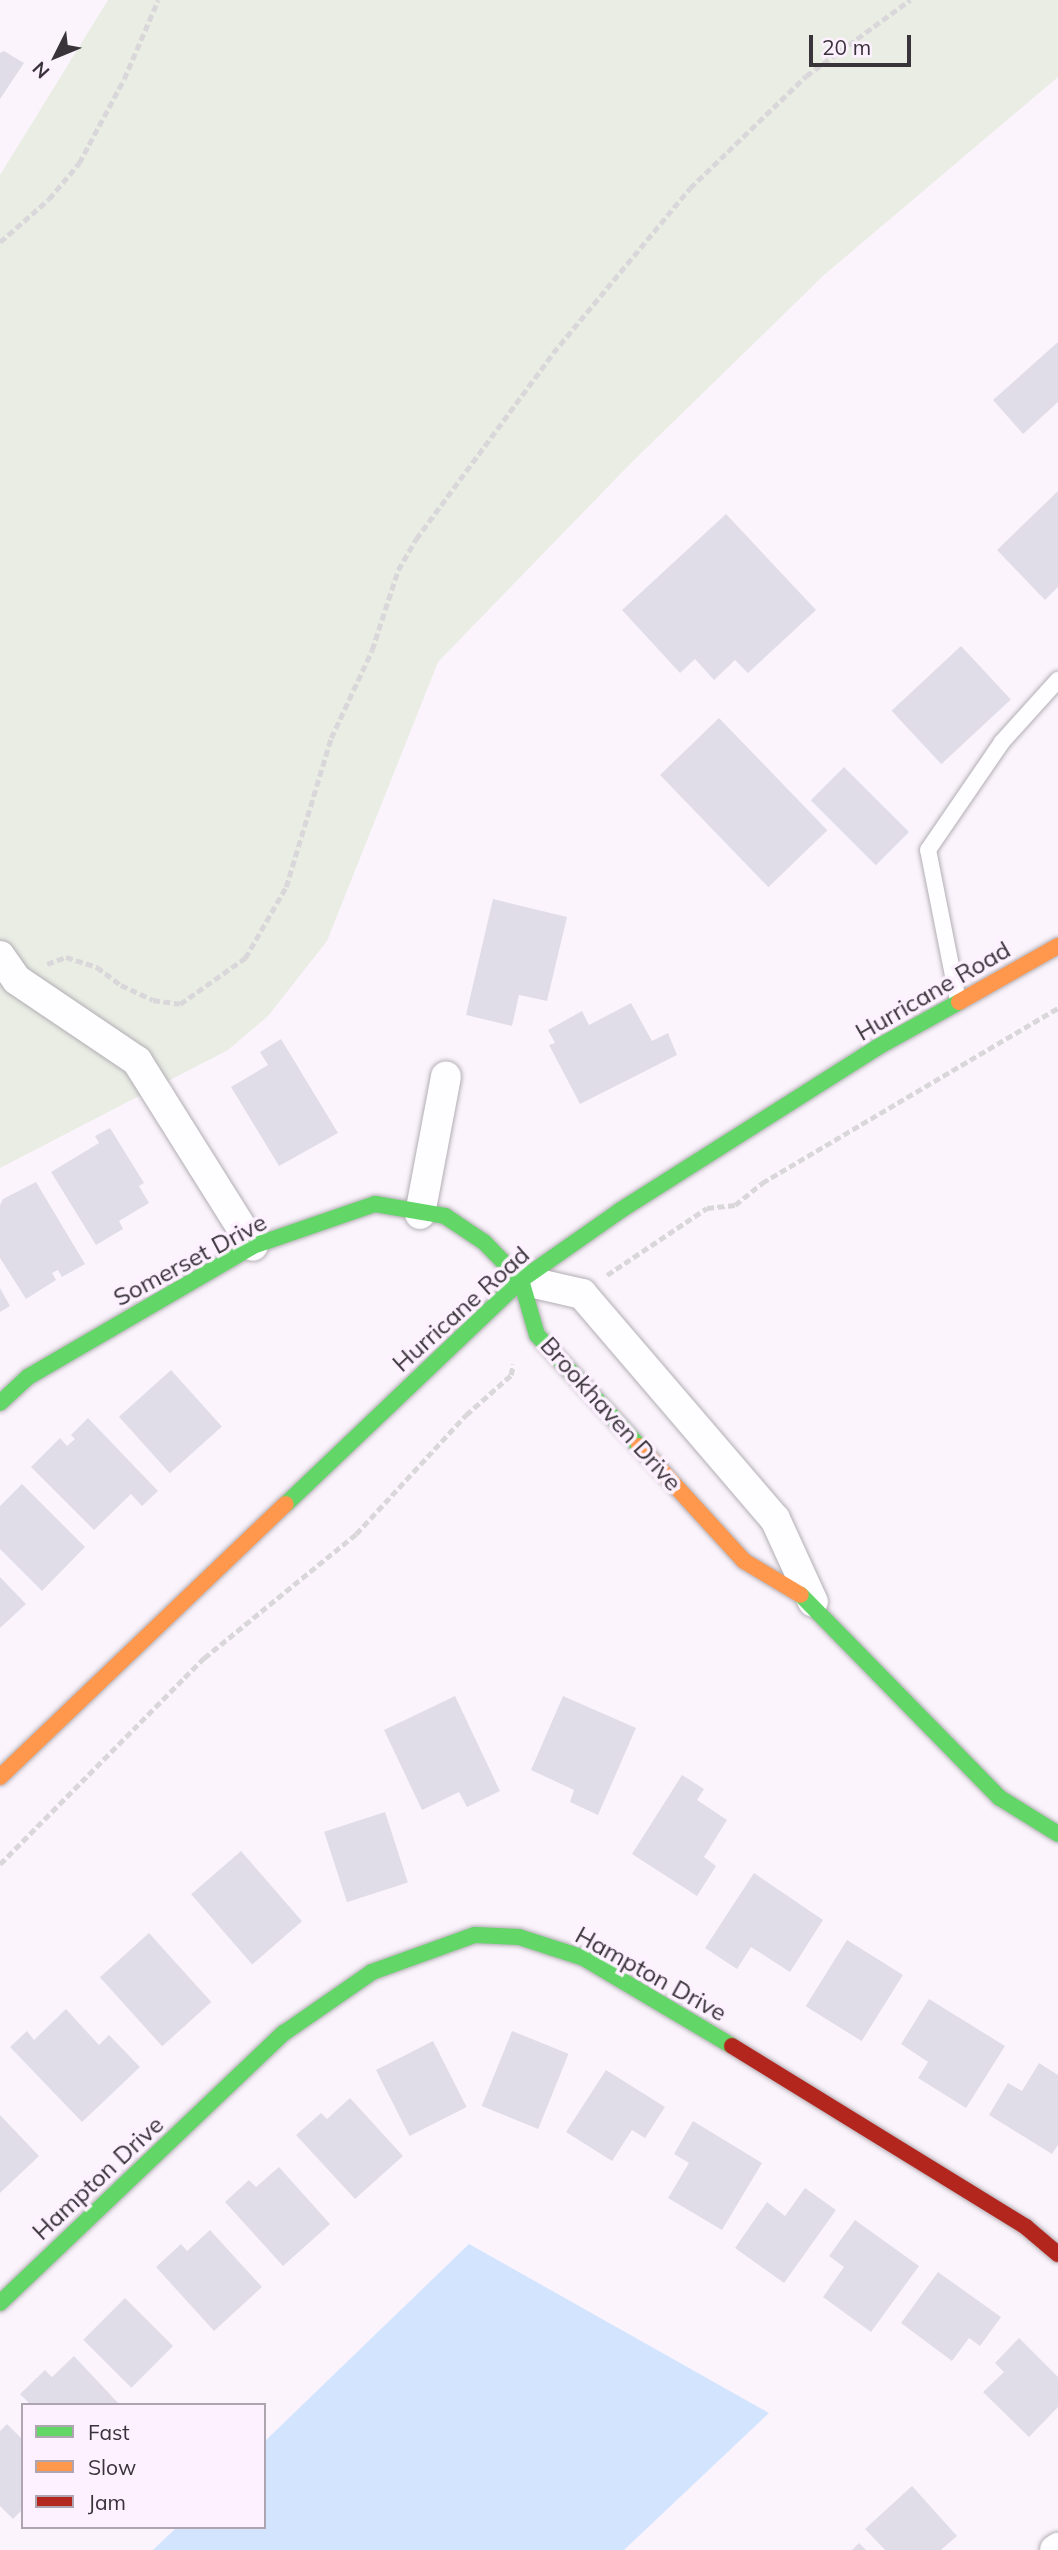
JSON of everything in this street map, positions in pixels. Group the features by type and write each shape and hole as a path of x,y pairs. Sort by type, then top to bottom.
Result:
{"street":[{"name":"Hurricane Road","path":"0,1777 521,1280 621,1210 841,1070 1058,946"},
{"path":"0,956 17,981 137,1061 253,1246"},
{"path":"420,1214 446,1076"},
{"name":"Somerset Drive","path":"0,1402 28,1377 253,1246 375,1204 420,1214 445,1216 474,1236 521,1280"},
{"path":"521,1280 582,1294"},
{"name":"Brookhaven Drive","path":"521,1280 537,1335 744,1561 813,1602 1000,1798 1058,1834"},
{"name":"Brookhaven Drive","path":"582,1294 775,1519 813,1602"},
{"name":"Hampton Drive","path":"0,2303 284,2033 372,1972 475,1935 519,1937 584,1958 832,2106 1026,2227 1058,2254"}],"lane":[{"path":"958,1003 928,850 1002,742 1058,680"}],"path":[{"path":"0,242 56,192 79,163 124,79 158,0"},
{"path":"17,981 26,971 66,957 97,967 121,985 153,1000 180,1004 245,958 286,887 331,738 372,650 398,570 416,538 562,342 690,188 806,76 910,0"},
{"path":"582,1294 707,1208 735,1205 762,1182 1058,1009"},
{"path":"0,1864 204,1658 356,1534 466,1415 511,1374 514,1356 537,1335"}],"shaded area":[{"path":"108,0 1058,0 1058,77 824,275 631,463 438,662 327,941 268,1016 228,1050 0,1168 0,175"}],"water":[{"path":"469,2244 769,2413 624,2550 153,2550 175,2529 266,2529 266,2440"}],"building":[{"path":"4,51 24,63 0,99 0,53"},
{"path":"1058,342 1058,402 1023,434 993,400"},
{"path":"1058,491 1058,587 1045,600 997,550"},
{"path":"726,514 816,610 748,673 735,660 714,680 695,659 680,673 622,610"},
{"path":"961,646 1011,699 941,764 892,711"},
{"path":"719,718 827,830 768,887 660,775"},
{"path":"844,767 909,832 876,865 811,800"},
{"path":"493,899 567,917 547,1001 519,995 512,1026 466,1015"},
{"path":"631,1003 652,1041 668,1033 677,1055 580,1104 549,1045 555,1043 548,1030 582,1011 589,1025"},
{"path":"281,1039 338,1133 279,1166 231,1087 268,1065 260,1052"},
{"path":"110,1128 144,1183 139,1186 149,1203 119,1221 123,1229 96,1245 51,1172 99,1143 95,1136"},
{"path":"36,1182 85,1264 62,1277 58,1270 52,1273 56,1280 26,1299 0,1258 0,1205 3,1199"},
{"path":"0,1288 10,1306 0,1312"},
{"path":"171,1370 222,1426 170,1473 119,1417"},
{"path":"88,1418 158,1491 142,1506 131,1494 94,1530 31,1467 60,1438 67,1446 75,1439 71,1435"},
{"path":"22,1484 85,1547 42,1591 0,1549 0,1506"},
{"path":"0,1577 26,1604 0,1628"},
{"path":"455,1696 500,1791 467,1807 459,1792 422,1810 384,1730"},
{"path":"563,1696 636,1728 598,1815 570,1802 574,1790 531,1770"},
{"path":"682,1775 704,1789 697,1800 727,1820 704,1857 716,1866 697,1896 632,1854"},
{"path":"385,1812 408,1882 347,1902 324,1832"},
{"path":"241,1851 302,1921 252,1964 191,1894"},
{"path":"754,1873 823,1920 790,1972 751,1947 737,1969 705,1948"},
{"path":"149,1933 211,2002 162,2046 100,1977"},
{"path":"847,1940 903,1975 862,2041 806,2006"},
{"path":"929,1999 1005,2046 966,2108 918,2078 928,2062 901,2044"},
{"path":"66,2009 99,2045 109,2035 140,2067 82,2122 10,2047 27,2031 34,2040"},
{"path":"512,2031 569,2054 538,2129 482,2106"},
{"path":"433,2041 467,2107 410,2136 376,2070"},
{"path":"1039,2063 1058,2075 1058,2145 1052,2154 989,2115 1008,2083 1022,2091"},
{"path":"606,2070 665,2107 645,2138 632,2130 612,2161 566,2132"},
{"path":"350,2098 403,2156 355,2199 296,2135 321,2113 327,2119"},
{"path":"0,2115 39,2156 0,2193"},
{"path":"693,2121 762,2163 722,2230 668,2198 689,2163 674,2154"},
{"path":"279,2167 330,2224 283,2266 225,2202 249,2180 256,2187"},
{"path":"805,2188 836,2210 784,2283 735,2248 767,2202 785,2216"},
{"path":"855,2220 919,2266 871,2332 823,2297 844,2267 829,2256"},
{"path":"210,2230 262,2287 214,2331 156,2267 181,2244 187,2251"},
{"path":"938,2272 1001,2317 980,2346 969,2338 952,2361 901,2323"},
{"path":"125,2298 173,2346 131,2388 83,2340"},
{"path":"1019,2338 1058,2377 1058,2407 1029,2437 983,2392 1004,2372 995,2363"},
{"path":"74,2356 118,2403 29,2403 20,2394 45,2370 52,2377"},
{"path":"7,2424 21,2438 21,2511 13,2519 0,2506 0,2431"},
{"path":"912,2486 957,2536 941,2550 885,2550 865,2529"},
{"path":"859,2543 866,2550 852,2550"}],"traffic: fast":[{"path":"286,1504 521,1280 621,1210 876,1048 959,1002"},
{"path":"0,1403 28,1377 253,1246 375,1204 445,1216 484,1242 521,1280 537,1335 639,1446"},
{"path":"801,1595 1000,1798 1058,1834"},
{"path":"0,2303 284,2033 372,1972 475,1935 519,1937 584,1958 732,2046"}],"traffic: slow":[{"path":"959,1002 1058,946"},
{"path":"639,1446 744,1561 801,1595"},
{"path":"0,1777 286,1504"}],"traffic: jam":[{"path":"732,2046 1026,2227 1058,2254"}]}
